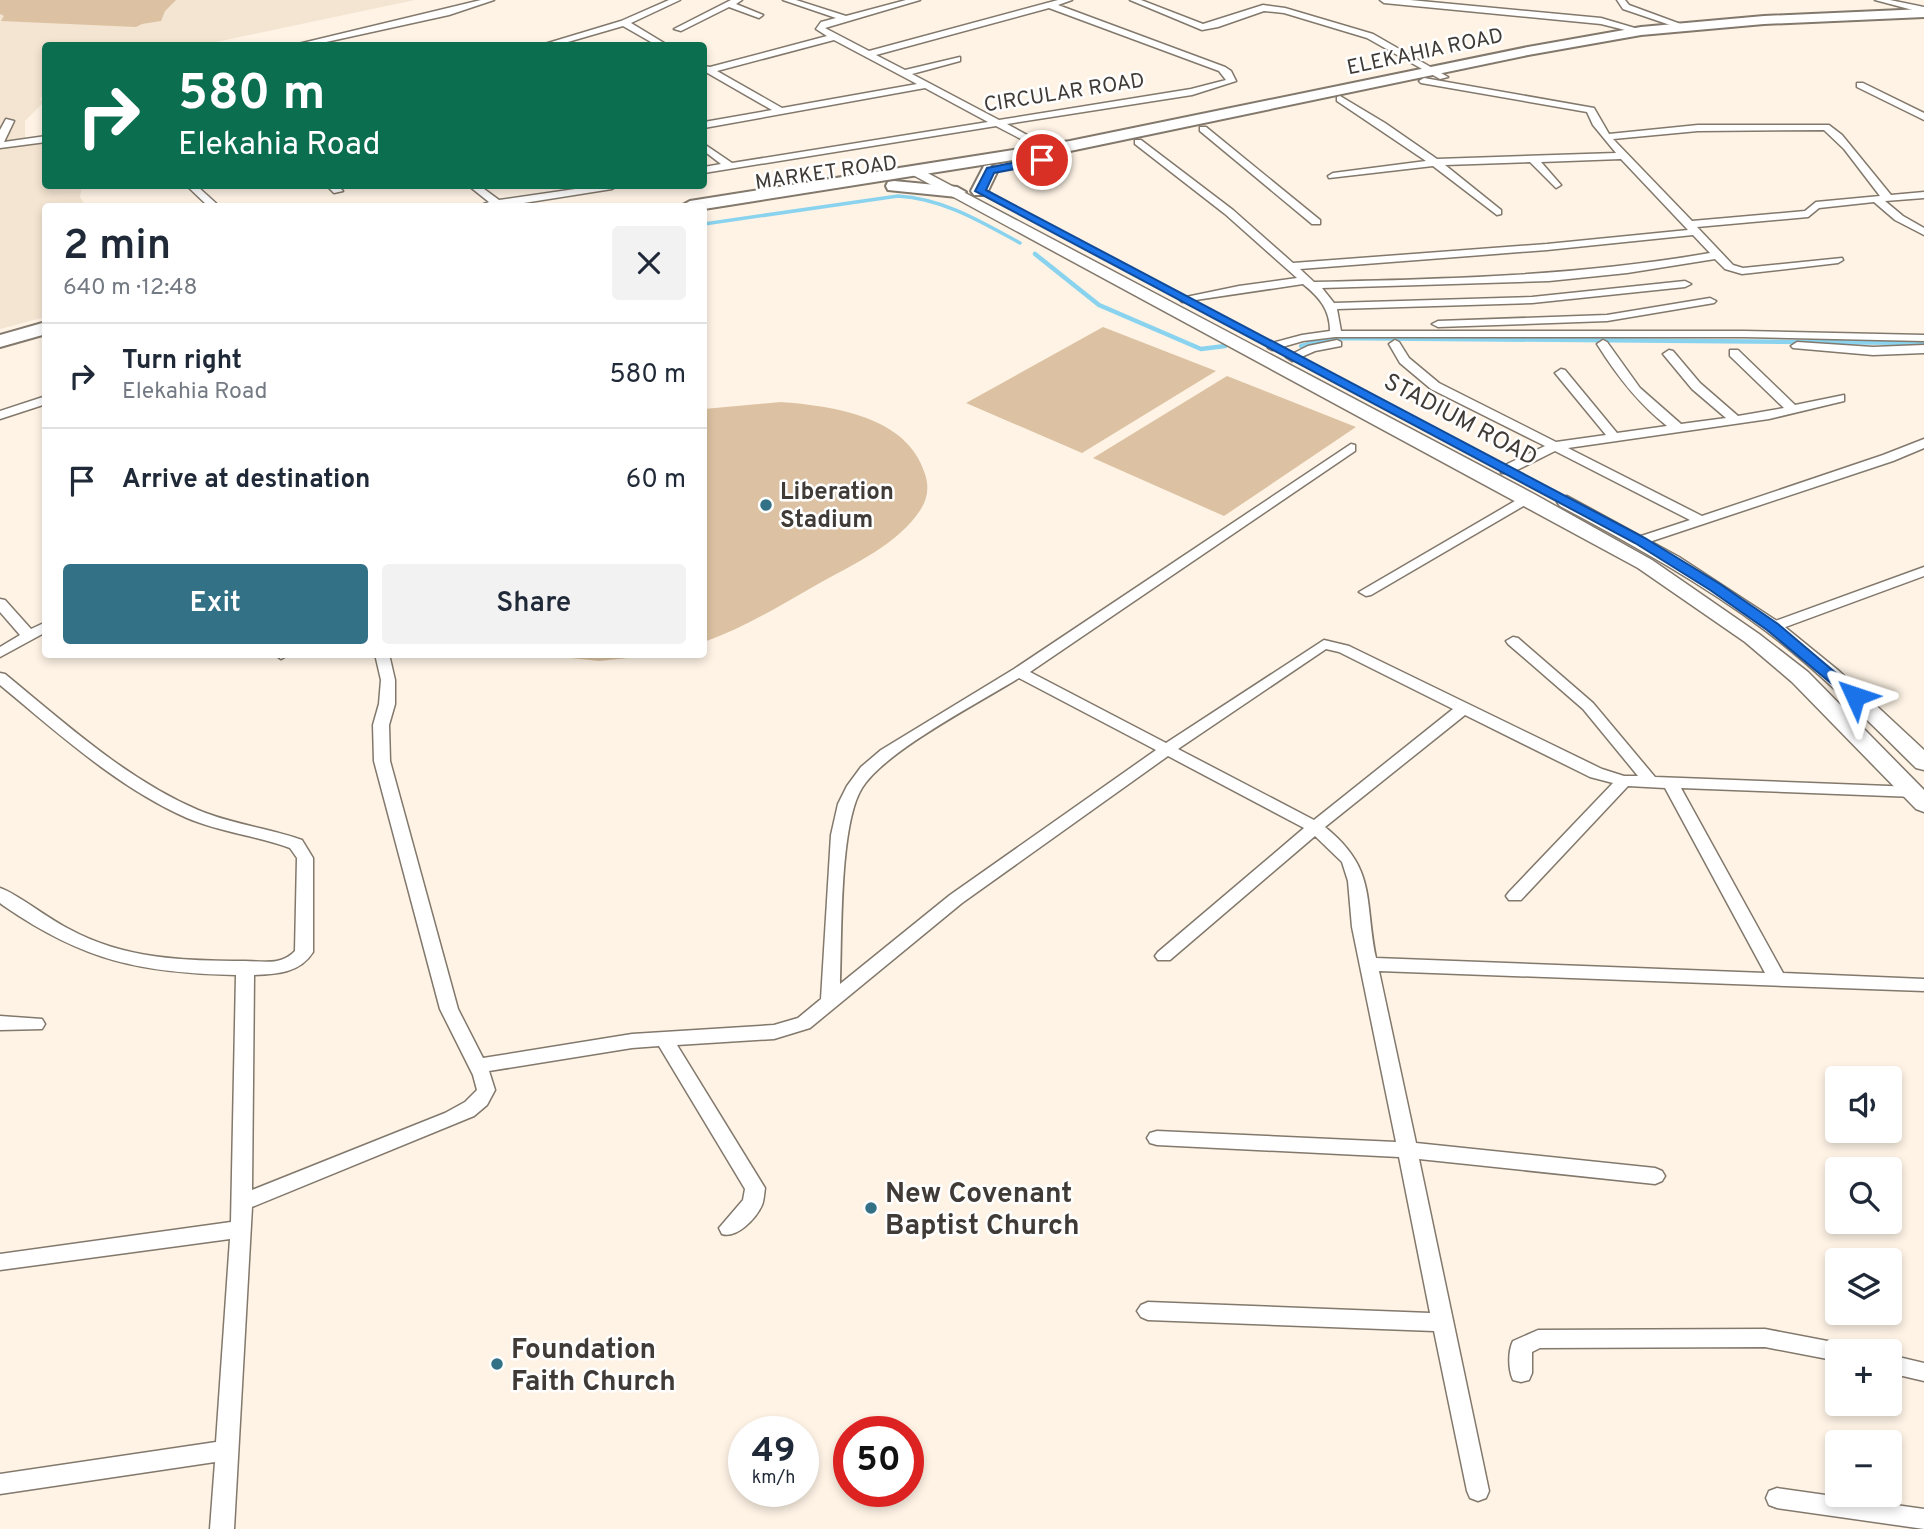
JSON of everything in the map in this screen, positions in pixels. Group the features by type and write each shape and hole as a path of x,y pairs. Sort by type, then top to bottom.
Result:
{"main road":[{"name":"ELEKAHIA ROAD","path":"940,178 1203,129 1641,30 1924,11"},
{"name":"ELEKAHIA ROAD","path":"940,178 1048,150 1606,42 1662,34 1772,25 1924,18"},
{"path":"980,191 990,170"},
{"path":"892,186 940,178"},
{"name":"MARKET ROAD","path":"707,213 940,178"},
{"name":"MARKET ROAD","path":"707,204 940,178"},
{"name":"STADIUM ROAD","path":"940,178 980,191 1640,541 1715,587 1772,627 1870,709 1924,763"},
{"name":"STADIUM ROAD","path":"940,178 1527,498 1645,564 1694,595 1752,638 1839,714 1919,798"},
{"path":"0,332 42,320"},
{"path":"0,341 42,329"},
{"path":"1839,714 1870,709"}],"street":[{"path":"312,42 449,12 490,0"},
{"path":"554,42 624,23 676,0"},
{"path":"678,29 738,0"},
{"path":"787,0 844,18"},
{"path":"888,0 899,4"},
{"path":"916,0 844,18 820,27 822,31 1048,150"},
{"path":"869,54 1068,0"},
{"path":"1134,0 1202,27 1263,8 1274,8 1366,35 1434,76 1589,109 1606,137 1729,267 1742,271 1838,260"},
{"path":"1384,0 1601,21 1641,30"},
{"path":"1620,0 1626,7 1682,26"},
{"path":"1879,0 1924,11"},
{"path":"728,5 759,15"},
{"name":"CIRCULAR ROAD","path":"707,170 1203,90 1231,81 1228,73 1222,69 1049,5"},
{"path":"624,23 658,42"},
{"path":"707,69 835,37"},
{"path":"906,73 957,59"},
{"path":"707,70 779,110"},
{"path":"707,124 928,85"},
{"path":"1860,85 1924,117"},
{"path":"1340,99 1389,128 1438,162 1497,212"},
{"path":"0,140 9,121"},
{"path":"1606,137 1698,128 1826,127 1839,135 1882,199 1899,218 1924,232"},
{"path":"1203,129 1316,222"},
{"path":"0,145 42,140"},
{"path":"1138,142 1229,212 1309,282 1331,306 1336,330"},
{"path":"707,149 730,166"},
{"path":"1333,176 1438,162 1623,156"},
{"path":"1532,158 1556,185"},
{"path":"195,189 211,203"},
{"path":"478,189 496,203"},
{"path":"511,203 594,189"},
{"path":"1291,265 1548,247 1808,214 1816,205 1924,195"},
{"path":"1186,300 1239,289 1309,282 1468,282 1549,277 1627,270 1717,255"},
{"path":"1331,306 1532,300 1685,284"},
{"path":"1272,346 1336,330 1570,320 1648,313 1710,302"},
{"path":"1336,330 1924,338"},
{"path":"1395,344 1404,360 1435,386 1700,520"},
{"path":"1292,357 1325,345 1395,344 1791,345 1873,351 1924,349"},
{"path":"1604,344 1629,386 1647,405 1679,429"},
{"path":"1734,353 1792,409"},
{"path":"1669,354 1696,386 1736,420"},
{"path":"1561,373 1613,436"},
{"path":"1506,470 1556,446 1736,420 1840,398"},
{"path":"0,415 42,401"},
{"path":"1640,541 1876,463 1924,443"},
{"path":"830,1003 839,835 846,804 855,786 887,753 1019,672 1351,448"},
{"path":"1366,592 1527,498"},
{"path":"1772,627 1924,570"},
{"path":"0,603 29,636"},
{"path":"0,653 42,628"},
{"path":"1513,641 1588,706 1650,781"},
{"path":"477,1066 569,1049 786,1029 804,1023 956,899 1166,750 1324,644 1344,649 1596,773 1624,781 1919,798"},
{"path":"242,1202 452,1118 474,1107 485,1093 486,1080 449,1009 382,761 381,725 387,704 388,680 383,658"},
{"path":"1019,672 1315,827 1337,844 1354,864 1361,927 1371,964 1406,1150 1478,1491"},
{"path":"0,677 98,757 155,794 195,815 287,841 303,851 304,952 300,959 281,967 138,961 103,953 0,894"},
{"path":"1164,956 1315,827 1464,708"},
{"path":"1515,895 1624,781"},
{"path":"1670,782 1777,978"},
{"path":"1371,964 1924,985"},
{"path":"222,1529 242,1202 245,967"},
{"path":"0,1023 36,1024"},
{"path":"664,1039 755,1188 752,1203 729,1228"},
{"path":"1157,1138 1406,1150 1655,1176"},
{"path":"0,1262 240,1229"},
{"path":"1148,1311 1443,1322"},
{"path":"1521,1373 1521,1347 1538,1339 1765,1338 1825,1350"},
{"path":"1902,1367 1924,1372"},
{"path":"0,1484 225,1451"},
{"path":"1777,1498 1924,1520"}],"shaded area":[{"path":"0,0 415,0 216,42 42,42 42,98 39,98 42,104 25,121 25,140 42,140 42,189 81,189 80,197 84,203 42,203 42,318 0,329"},
{"path":"0,0 176,0 165,11 161,21 136,27 1,21 4,16 0,14"},
{"path":"1103,327 1216,371 1082,453 966,403"},
{"path":"1227,376 1356,427 1224,516 1093,458"},
{"path":"781,402 823,407 866,418 903,439 916,454 926,478 925,501 900,533 874,552 762,616 707,641 707,409"},
{"path":"571,658 628,658 599,661"}],"waterway":[{"path":"707,224 898,196 946,206 1020,243"},
{"path":"1035,254 1099,305 1201,349 1225,346"},
{"path":"1301,346 1333,338 1924,343"}],"place":[{"name":"Liberation Stadium","path":"766,505"},
{"name":"New Covenant Baptist Church","path":"871,1208"},
{"name":"Foundation Faith Church","path":"497,1364"}],"route":[{"path":"1042,160 990,170 981,184 980,191 1640,541 1715,587 1772,627 1855,696"}]}
